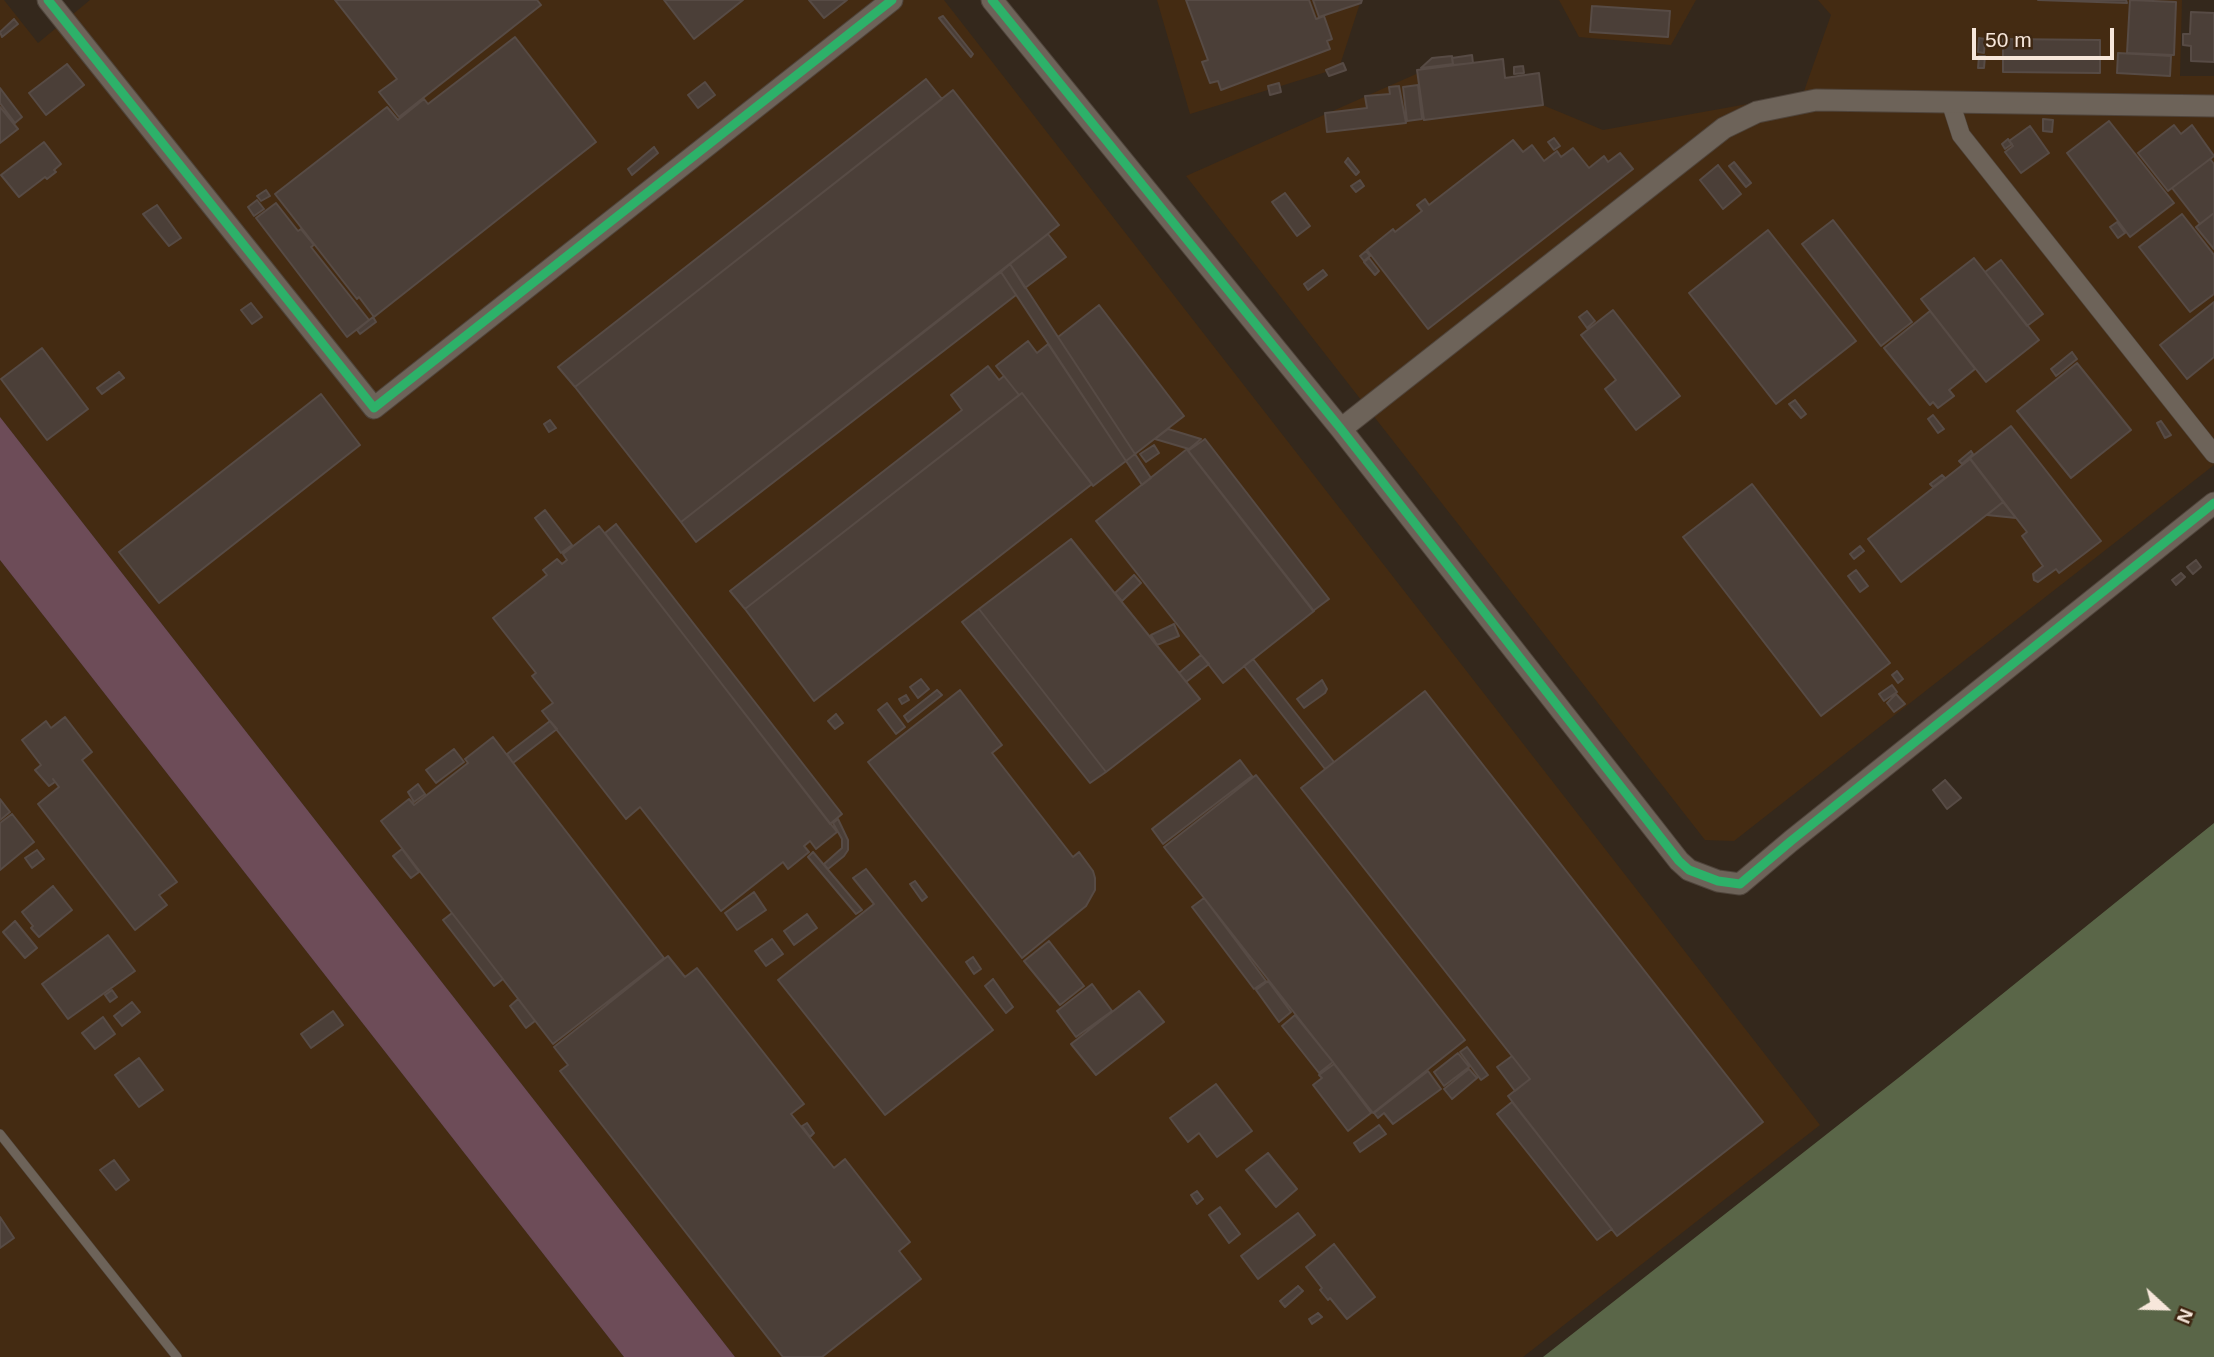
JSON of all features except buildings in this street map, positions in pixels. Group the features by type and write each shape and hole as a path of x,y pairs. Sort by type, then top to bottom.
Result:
{"street":[{"path":"48,0 374,408 892,0"},
{"path":"992,0 1342,429 1679,861 1689,870 1718,881 1740,884 2214,503"},
{"path":"1342,429 1724,128 1757,112 1815,100 2214,106"},
{"path":"1950,102 1961,135 2214,454"}],"lane":[{"path":"0,1134 177,1357"}],"shaded area":[{"path":"0,0 4,0 38,43 90,0 944,0 1820,1125 1523,1357 735,1357 0,417"},
{"path":"1157,0 1361,0 1339,68 1190,114"},
{"path":"1559,0 1696,0 1671,45 1579,37"},
{"path":"1818,0 2182,0 2180,76 2214,76 2214,465 1734,841 1705,840 1186,176 1441,63 1603,130 1803,94 1831,15"},
{"path":"0,417 735,1357 624,1357 0,560"},
{"path":"0,560 624,1357 0,1357"},
{"path":"2214,823 2214,1357 1543,1357 1902,1075"}],"cycle path":[{"path":"48,0 374,408 892,0"},
{"path":"992,0 1341,429 1679,861 1689,870 1718,881 1740,884 2214,503"}]}
